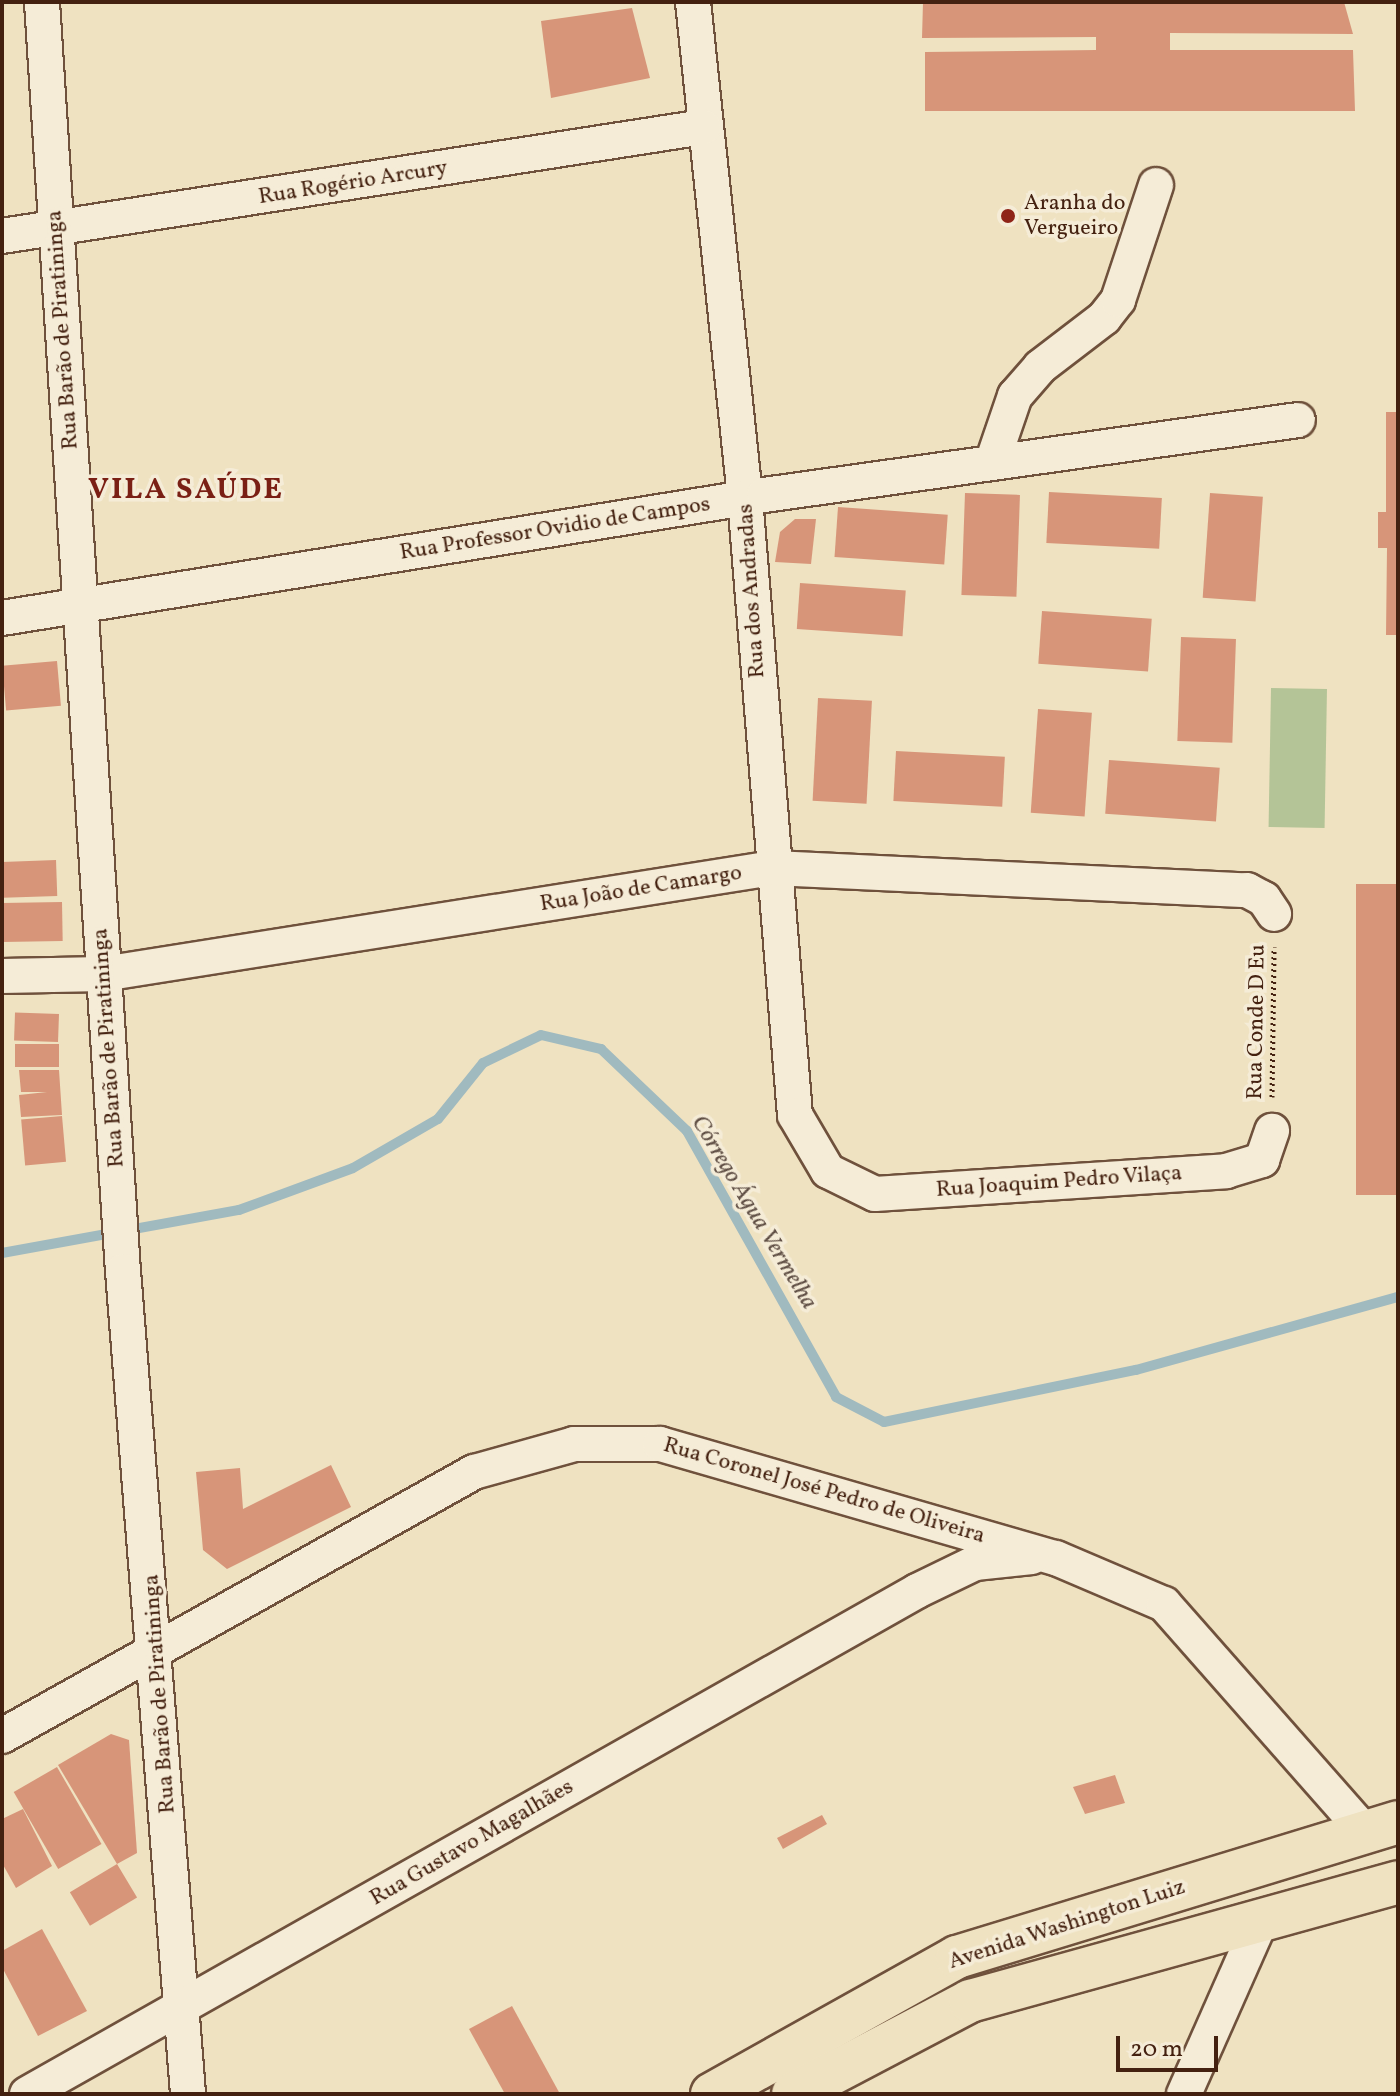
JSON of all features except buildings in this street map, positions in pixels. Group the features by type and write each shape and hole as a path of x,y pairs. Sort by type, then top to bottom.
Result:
{"main road":[{"name":"Avenida Washington Luiz","path":"712,2094 957,1957 1381,1826"},
{"name":"Avenida Washington Luiz","path":"793,2094 825,2084 970,2001 1398,1882"}],"street":[{"name":"Rua Barão de Piratininga","path":"42,2 123,1271 157,1648 188,2094"},
{"name":"Rua dos Andradas","path":"693,2 745,498 795,1115 828,1171"},
{"name":"Rua Rogério Arcury","path":"2,236 57,230 704,127"},
{"path":"992,463 1015,396 1040,367 1104,318 1118,300 1156,185"},
{"name":"Rua Professor Ovidio de Campos","path":"2,618 745,498 1298,420"},
{"name":"Rua João de Camargo","path":"2,976 103,974 773,868 1247,890 1264,899 1274,914"},
{"name":"Rua Joaquim Pedro Vilaça","path":"828,1171 875,1194 1226,1171 1262,1160 1272,1131"},
{"name":"Rua Coronel José Pedro de Oliveira","path":"2,1736 474,1472 574,1444 660,1444 907,1512 1056,1558 1164,1604 1381,1826"},
{"name":"Rua Gustavo Magalhães","path":"907,1512 937,1540 940,1558 917,1591"},
{"name":"Rua Gustavo Magalhães","path":"27,2094 917,1591 975,1563 1056,1558"},
{"path":"1184,2094 1262,1918"}],"path":[{"name":"Rua Conde D Eu","path":"1272,1131 1274,914"}],"green space":[{"path":"1271,688 1327,689 1325,828 1269,827"}],"waterway":[{"name":"Córrego Água Vermelha","path":"2,1253 239,1210 353,1168 438,1119 483,1063 541,1035 601,1049 687,1131 836,1397 884,1422 1136,1370 1398,1297"}],"place":[{"name":"Aranha do Vergueiro","path":"1008,216"}],"district":[{"name":"VILA SAÚDE","path":"186,490"}]}
